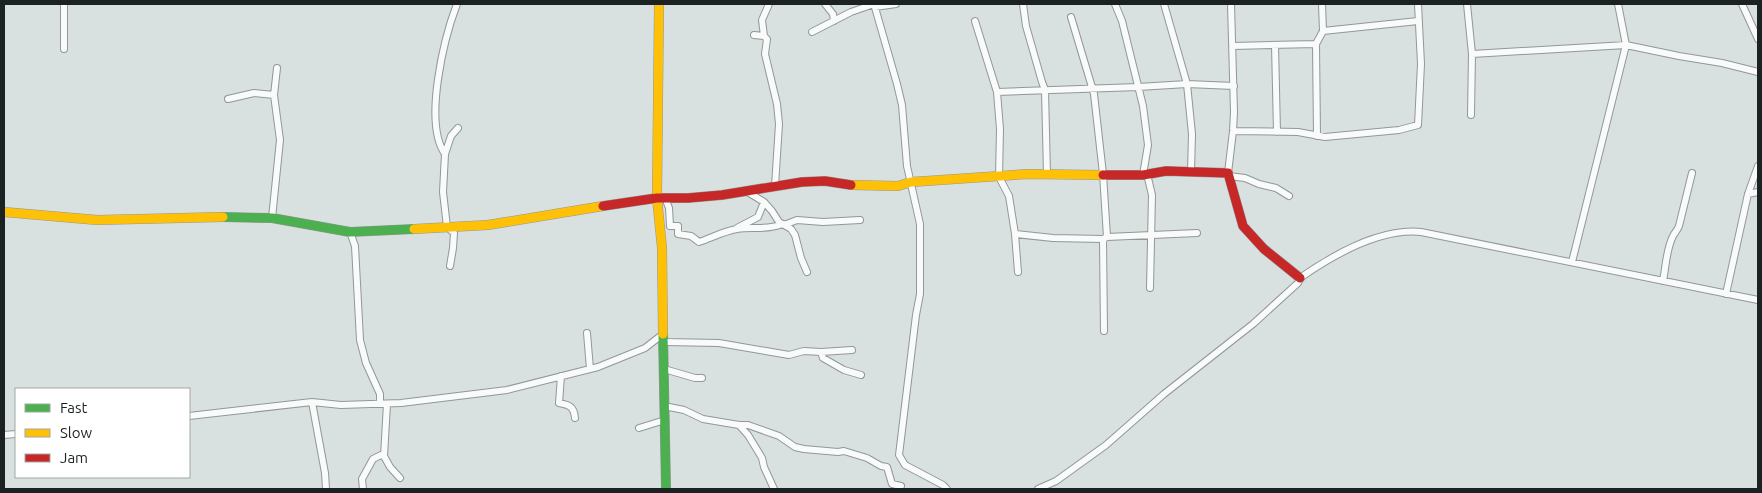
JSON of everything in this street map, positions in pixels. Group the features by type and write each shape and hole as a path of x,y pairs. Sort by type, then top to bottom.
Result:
{"main road":[{"path":"659,4 666,489"},
{"path":"4,212 97,220 217,215 272,218 350,232 488,225 661,198 705,197 775,186 825,181 847,185 898,186 911,182 999,177 1145,174 1166,171 1191,172 1228,175 1243,226 1264,249 1300,278"}],"street":[{"path":"64,4 64,49"},
{"path":"445,154 440,146 437,133 436,96 444,45 457,4"},
{"path":"769,4 762,20 766,39 765,54 778,104 778,158 775,186"},
{"path":"825,4 833,14 834,21"},
{"path":"812,32 851,12 874,5 896,4"},
{"path":"1023,4 1026,26 1045,90 1047,175"},
{"path":"1115,4 1122,21 1143,106 1148,145 1145,174 1152,195 1150,288"},
{"path":"1164,4 1187,84 1192,134 1191,172"},
{"path":"1231,4 1234,131 1228,175 1245,178 1276,188 1289,196"},
{"path":"1317,136 1316,44 1323,31 1322,4"},
{"path":"1234,131 1298,132 1325,137 1400,130 1418,125 1421,64 1418,4"},
{"path":"1467,4 1472,54 1471,115"},
{"path":"1572,262 1626,45 1618,4"},
{"path":"1742,4 1758,39"},
{"path":"874,5 902,105 907,166 920,224 920,294 900,455 905,464 947,489"},
{"path":"1072,17 1092,88 1103,174 1105,238 1104,331"},
{"path":"975,21 997,92 1000,129 999,177 1009,196 1018,272"},
{"path":"1323,31 1418,21"},
{"path":"754,35 764,36"},
{"path":"1233,46 1316,44"},
{"path":"1275,45 1277,132"},
{"path":"1472,54 1626,45 1722,63 1758,72"},
{"path":"272,218 280,140 274,95 277,68"},
{"path":"997,92 1187,84 1234,86"},
{"path":"228,99 254,93 274,95"},
{"path":"450,266 454,233 448,228 443,192 445,154 452,136 458,128"},
{"path":"1726,294 1748,194 1758,166"},
{"path":"1663,281 1668,252 1673,235 1677,232 1679,226 1692,173"},
{"path":"746,191 764,202 779,222 791,229 795,235 807,272"},
{"path":"1748,194 1758,192"},
{"path":"661,198 669,208 670,226 678,226 678,234 691,236 700,242 736,229 758,217 764,202"},
{"path":"736,229 770,228 797,220 823,222 860,220"},
{"path":"1038,489 1063,476 1106,445 1164,394 1253,324 1298,283 1300,278 1332,256 1376,238 1410,230 1758,300"},
{"path":"350,232 355,246 360,340 366,363 383,404 384,456 390,467 400,478"},
{"path":"1015,234 1053,238 1197,234"},
{"path":"587,333 590,369"},
{"path":"190,416 312,402 341,405 383,404 507,390 590,369 646,348 664,338 789,355 804,351 852,350"},
{"path":"821,352 823,358 844,370 861,375"},
{"path":"664,369 694,378 702,378"},
{"path":"561,376 559,402 572,407 575,418"},
{"path":"312,402 325,473 326,489"},
{"path":"664,406 684,410 703,418 748,425 779,436 781,439 804,449 844,451 867,458 881,466 887,467 892,484 902,486"},
{"path":"639,428 665,420"},
{"path":"739,425 748,435 762,458 774,489"},
{"path":"363,489 362,479 373,459 381,455 384,456"}],"traffic: fast":[{"path":"223,217 272,218 350,232 414,229"},
{"path":"663,334 666,489"}],"traffic: slow":[{"path":"659,4 657,198 662,248 663,334"},
{"path":"851,185 898,186 911,182 1028,174 1103,175"},
{"path":"414,229 488,225 603,206"},
{"path":"4,212 97,220 223,217"}],"traffic: jam":[{"path":"1103,175 1143,175 1166,171 1228,173 1243,226 1264,249 1300,278"},
{"path":"603,206 657,198 722,195 802,182 825,181 851,185"}]}
